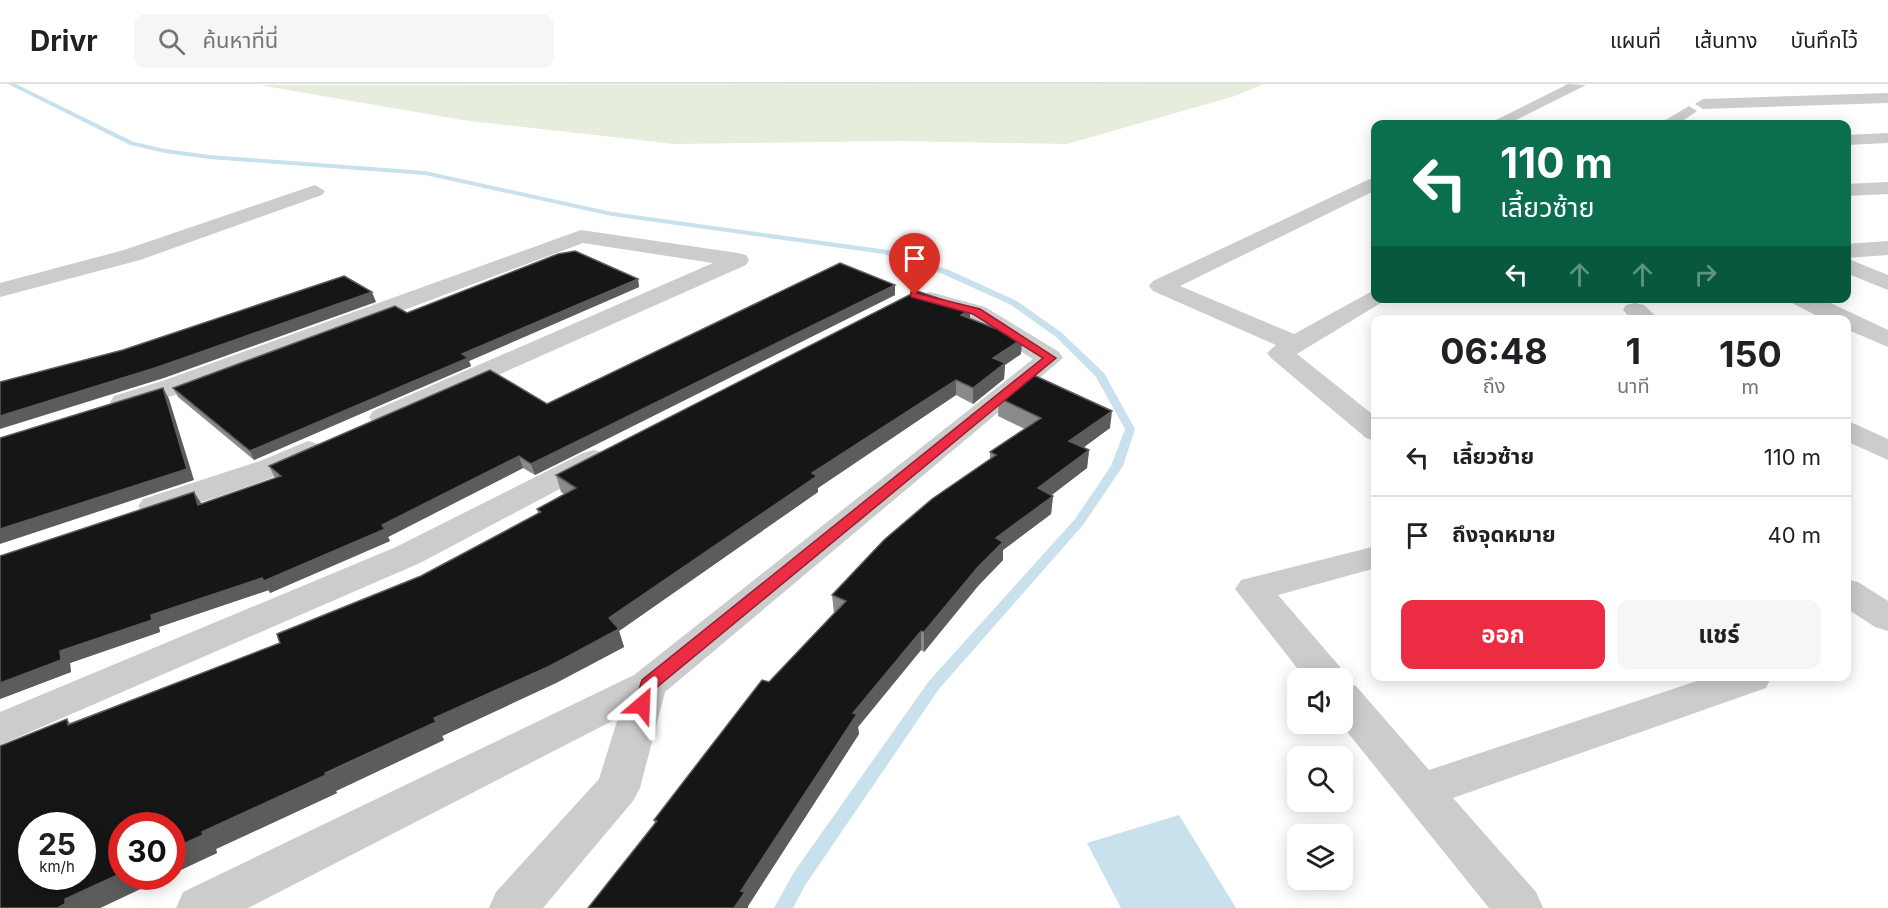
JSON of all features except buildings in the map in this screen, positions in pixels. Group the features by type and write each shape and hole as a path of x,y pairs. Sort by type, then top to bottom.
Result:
{"street":[{"path":"1505,120 1578,85"},
{"path":"1674,120 1696,107 1888,98"},
{"path":"1851,140 1888,138"},
{"path":"1296,344 1161,286 1371,184"},
{"path":"1851,190 1888,188"},
{"path":"0,290 132,255 315,191"},
{"path":"98,410 175,386 581,236 738,260 271,466 135,512"},
{"path":"1851,251 1888,248"},
{"path":"1851,267 1888,283"},
{"path":"200,908 648,685 1050,358 976,312 915,295 904,300"},
{"path":"1371,299 1281,353 1371,428"},
{"path":"1810,303 1836,315"},
{"path":"1851,322 1888,339"},
{"path":"1851,432 1888,452"},
{"path":"0,729 408,555 619,446"},
{"path":"1319,668 1253,589 1371,553"},
{"path":"1851,594 1888,618"},
{"path":"1421,791 1743,681"},
{"path":"513,908 618,788 648,685"},
{"path":"1353,710 1519,908"}],"green space":[{"path":"1264,84 1235,96 1067,144 896,141 674,144 462,120 259,85"}],"water":[{"path":"1179,815 1236,908 1121,908 1087,843"}],"waterway":[{"path":"11,84 132,144 165,151 210,157 425,173 612,214 885,252 946,272 1014,303 1059,335 1100,375 1130,429 1117,466 1079,522 934,685 800,878 783,908"}],"route":[{"path":"642,705 648,685 1050,358 976,312 915,295"}]}
